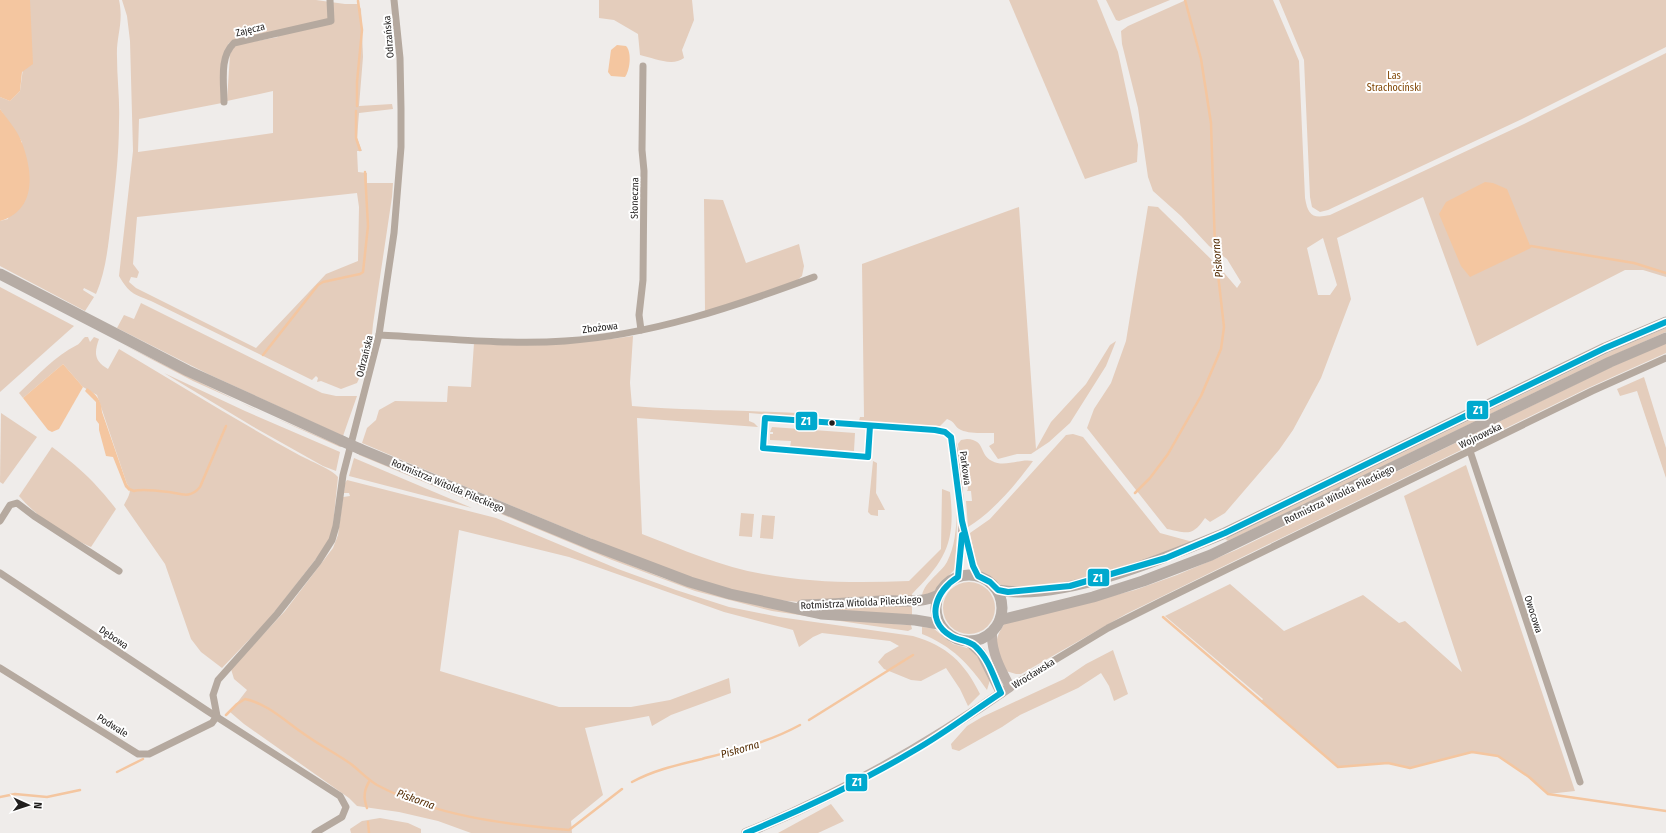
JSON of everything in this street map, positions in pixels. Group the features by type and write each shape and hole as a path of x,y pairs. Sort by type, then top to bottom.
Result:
{"main road":[{"name":"Rotmistrza Witolda Pileckiego","path":"0,274 124,339 249,400 360,449 665,574 730,594 821,614 920,621 939,624"},
{"name":"Rotmistrza Witolda Pileckiego","path":"998,590 1008,592 1030,591 1070,586 1166,558 1225,533 1605,348 1666,322"},
{"name":"Rotmistrza Witolda Pileckiego","path":"1000,620 1093,597 1143,581 1211,555 1610,362 1666,338"},
{"path":"966,575 978,576 990,582 998,590 1002,604 1000,620 992,633 981,640 969,642 952,637 939,624 935,609 938,594 947,583 958,577 966,575"},
{"name":"Rotmistrza Witolda Pileckiego","path":"782,605 915,601 932,598 938,594"},
{"path":"992,633 992,645 997,660 1010,687"},
{"path":"969,642 981,653 1001,693"},
{"name":"Wrocławska","path":"746,833 800,809 898,759 937,736 1010,687"}],"street":[{"name":"Zajęcza","path":"224,102 225,55 234,43 331,21 330,0"},
{"name":"Odrzańska","path":"217,716 213,695 214,688 222,673 277,614 318,562 332,540 336,526 343,475 380,335 394,233 401,147 400,58 394,0"},
{"name":"Słoneczna","path":"641,330 639,315 643,280 643,66"},
{"name":"Zbożowa","path":"380,335 474,340 564,341 616,336 709,314 814,277"},
{"name":"Wojnowska","path":"1304,532 1592,391 1666,358"},
{"name":"Parkowa","path":"765,418 935,430 949,434 954,448 962,521"},
{"name":"Owocowa","path":"1470,450 1580,782"},
{"path":"0,521 10,505 17,503 34,516 119,571"},
{"path":"962,521 973,566 978,576"},
{"path":"958,577 962,521"},
{"name":"Wrocławska","path":"1010,687 1108,628 1304,532"},
{"name":"Dębowa","path":"0,573 217,716"},
{"name":"Podwale","path":"0,668 138,754 144,755 155,752 212,723 217,716"},
{"path":"217,716 340,796 346,807 342,817 315,833"}],"green space":[{"path":"30,0 119,0 121,16 117,49 117,65 119,134 114,197 108,249 102,276 96,294 84,288 83,290 94,297 85,311 0,266 0,221 8,219 22,142 0,109 0,97 10,101 20,91 30,16"},
{"path":"122,0 316,0 345,4 358,4 361,9 363,57 359,106 392,104 393,109 359,113 357,138 362,151 357,151 358,172 367,173 367,183 393,183 370,355 357,383 341,389 321,381 317,382 318,378 316,376 312,380 136,294 129,290 119,276 133,151 130,41 127,16","holes":["274,31 278,37 235,45 230,54 227,101 273,91 273,133 138,152 139,119 222,103 224,53 229,43","357,193 359,207 358,261 326,274 256,348 136,288 129,282 131,277 137,278 139,272 133,264 137,217"]},
{"path":"599,0 692,0 694,20 682,50 684,58 679,61 668,62 640,55 638,34 614,20 599,18"},
{"path":"1009,0 1097,0 1118,52 1138,145 1137,162 1085,179"},
{"path":"1106,0 1170,0 1119,21 1116,20"},
{"path":"1186,0 1273,0 1299,61 1305,198 1309,212 1315,216 1330,215 1524,124 1666,53 1666,277 1643,270 1625,270 1477,346 1423,197 1337,238 1351,299 1321,378 1293,430 1279,450 1225,513 1210,522 1205,518 1193,531 1180,532 1167,529 1087,428 1094,409 1111,383 1126,341 1148,206 1158,207 1220,268 1237,288 1241,282 1227,259 1209,246 1181,216 1153,191 1148,177 1138,108 1122,44 1121,31 1128,26","holes":["1323,238 1337,285 1330,295 1318,295 1307,248"]},
{"name":"Las Strachociński","path":"1279,0 1666,0 1666,47 1522,119 1328,210 1320,212 1312,207 1310,197 1304,60"},
{"path":"704,199 723,200 746,263 799,244 804,266 802,276 796,281 705,312"},
{"path":"1019,207 1036,449 1051,422 1086,384 1110,345 1116,341 1106,366 1070,423 1049,442 1031,454 1017,454 998,459 989,446 994,443 994,433 965,431 959,429 947,419 940,426 859,421 860,417 864,417 862,264"},
{"path":"0,287 74,326 0,392"},
{"path":"141,303 322,393 336,396 357,396 343,436 208,374 117,328 124,315 134,319"},
{"path":"1666,328 1666,332 1600,361 1228,541 1225,539 1616,349"},
{"path":"633,336 630,383 632,406 813,414 812,418 749,413 749,421 758,427 637,418 642,534 732,567 763,574 836,582 909,581 941,549 942,489 950,492 950,537 941,560 924,582 912,594 912,597 825,603 807,602 773,599 720,586 693,578 616,549 362,443 367,428 376,420 379,410 395,401 447,402 448,386 471,387 474,343 554,344"},
{"path":"85,337 88,337 90,342 94,337 99,339 96,348 96,356 100,363 108,369 119,349 299,455 331,471 338,477 332,535 319,555 269,619 222,668 201,652 191,639 165,564 124,505 130,489 97,395 83,387 63,364 23,398 19,393 39,373"},
{"path":"1666,343 1666,353 1588,388 1126,614 1021,674 1006,671 997,646 998,636 1005,623 1135,590 1177,575 1236,550 1609,368"},
{"path":"122,344 241,402 193,381"},
{"path":"164,373 245,411 340,452 336,471 323,466 252,426"},
{"path":"1644,377 1666,448 1666,478 1637,391 1620,396 1617,389"},
{"path":"1,413 37,437 3,484 0,482"},
{"path":"270,416 341,446 340,447"},
{"path":"772,427 855,433 854,451 790,447 791,441 770,440 770,434 773,434 773,432 770,432"},
{"path":"1073,434 1083,437 1160,533 1193,542 1134,564 1094,576 1053,584 1022,587 1001,585 977,568 970,533 990,519 1066,435"},
{"path":"967,439 977,442 985,455 997,463 1002,464 1028,460 1033,461 1012,488 995,506 968,527 966,501 972,501 971,491 967,491 966,468 960,465 958,444 961,440"},
{"path":"52,447 87,476 116,509 91,547 71,537 43,519 19,496"},
{"path":"359,453 575,543 663,578 699,590 894,624 911,625 912,629 908,631 772,611 695,591 612,560 359,455"},
{"path":"354,458 472,508 349,476"},
{"path":"873,461 877,463 876,493 885,510 878,510 878,516 871,515 868,512"},
{"path":"1466,465 1575,791 1548,794 1529,777 1498,756 1472,752 1410,768 1388,763 1338,767 1261,702 1263,699 1165,616 1230,584 1284,631 1363,595 1399,623 1405,621 1462,672 1404,496"},
{"path":"347,480 496,518 618,569 729,607 779,617 913,636 925,640 945,650 961,664 980,694 968,706 960,689 946,668 921,681 911,680 884,669 878,662 885,654 899,646 890,641 822,633 813,637 799,647 793,630 724,612 569,557 459,530 440,671 559,707 631,707 670,700 729,678 731,693 671,715 652,726 649,716 585,728 603,795 571,821 572,833 471,833 438,821 399,812 357,806 349,798 244,724 230,712 247,690 234,679 231,669 285,611 333,548 338,535 343,497 350,496 349,493 344,493 345,483"},
{"path":"957,512 956,568 932,593 922,597 928,583 944,566 950,556 955,538"},
{"path":"741,513 754,514 752,537 739,536"},
{"path":"762,515 775,516 773,539 760,538"},
{"path":"964,582 974,582 988,589 995,603 995,613 988,627 974,634 964,634 954,630 947,623 943,613 943,603 947,593 954,586"},
{"path":"912,604 912,615 839,612 824,607"},
{"path":"922,627 933,628 953,644 974,650 990,680 987,690 966,664 951,650 922,634"},
{"path":"1113,650 1128,694 1114,701 1109,686 1101,673 1078,688 1020,715 959,751 952,749 951,744 967,726 982,717 1064,679 1086,664"},
{"path":"831,804 844,821 818,833 778,833"},
{"path":"380,818 408,823 421,829 421,833 351,833 350,829 362,821"}],"shaded area":[{"path":"0,0 30,0 33,64 22,72 20,91 10,101 0,97"},
{"path":"617,45 626,46 629,52 629,66 625,77 611,76 608,72 611,50"},
{"path":"0,109 20,139 26,154 30,178 26,199 21,208 12,216 0,221"},
{"path":"1485,182 1493,183 1507,189 1531,248 1470,277 1461,266 1439,214 1446,202"},
{"path":"63,364 83,387 59,429 52,432 48,430 23,398"},
{"path":"87,388 96,396 101,404 102,412 127,484 130,488 129,491 125,487 113,457 106,456 99,430 99,424 96,420 96,402 85,391"}],"waterway":[{"name":"Piskorna","path":"1135,493 1150,478 1168,454 1201,396 1221,349 1224,327 1215,248 1211,123 1201,59 1185,0"},
{"path":"357,106 357,82 362,30 358,1"},
{"path":"356,111 356,138 360,150"},
{"path":"263,355 318,285 323,282 360,274 363,272 368,226 365,172"},
{"path":"1531,246 1634,263 1666,273"},
{"path":"129,489 134,491 156,491 186,495 193,493 200,487 226,426"},
{"path":"1163,617 1338,767 1388,763 1410,768 1472,752 1498,756 1529,777 1548,794 1666,811"},
{"name":"Piskorna","path":"809,720 913,655"},
{"name":"Piskorna","path":"226,715 237,704 245,699 254,701 278,714 312,740 346,760 377,785 399,796 422,804 470,817 520,825 569,830 622,789"},
{"name":"Piskorna","path":"632,782 666,768 752,745 800,725"},
{"name":"Piskorna","path":"117,772 143,759"},
{"path":"367,808 365,794 366,787 370,780"},
{"name":"Piskorna","path":"0,797 15,794 47,797 80,790"},
{"path":"368,822 369,833"}],"transit line":[{"name":"Z1","path":"870,426 868,457 763,448 765,418 935,430 945,432 951,437 962,521 973,566 978,576 990,582 998,590 1008,592 1070,586 1166,558 1225,533 1605,348 1666,322"},
{"name":"Z1","path":"746,833 832,794 895,762 937,737 1001,693 991,669 981,652 973,645 951,636 938,622 936,614 936,605 939,597 944,589 958,577 962,535"}]}
